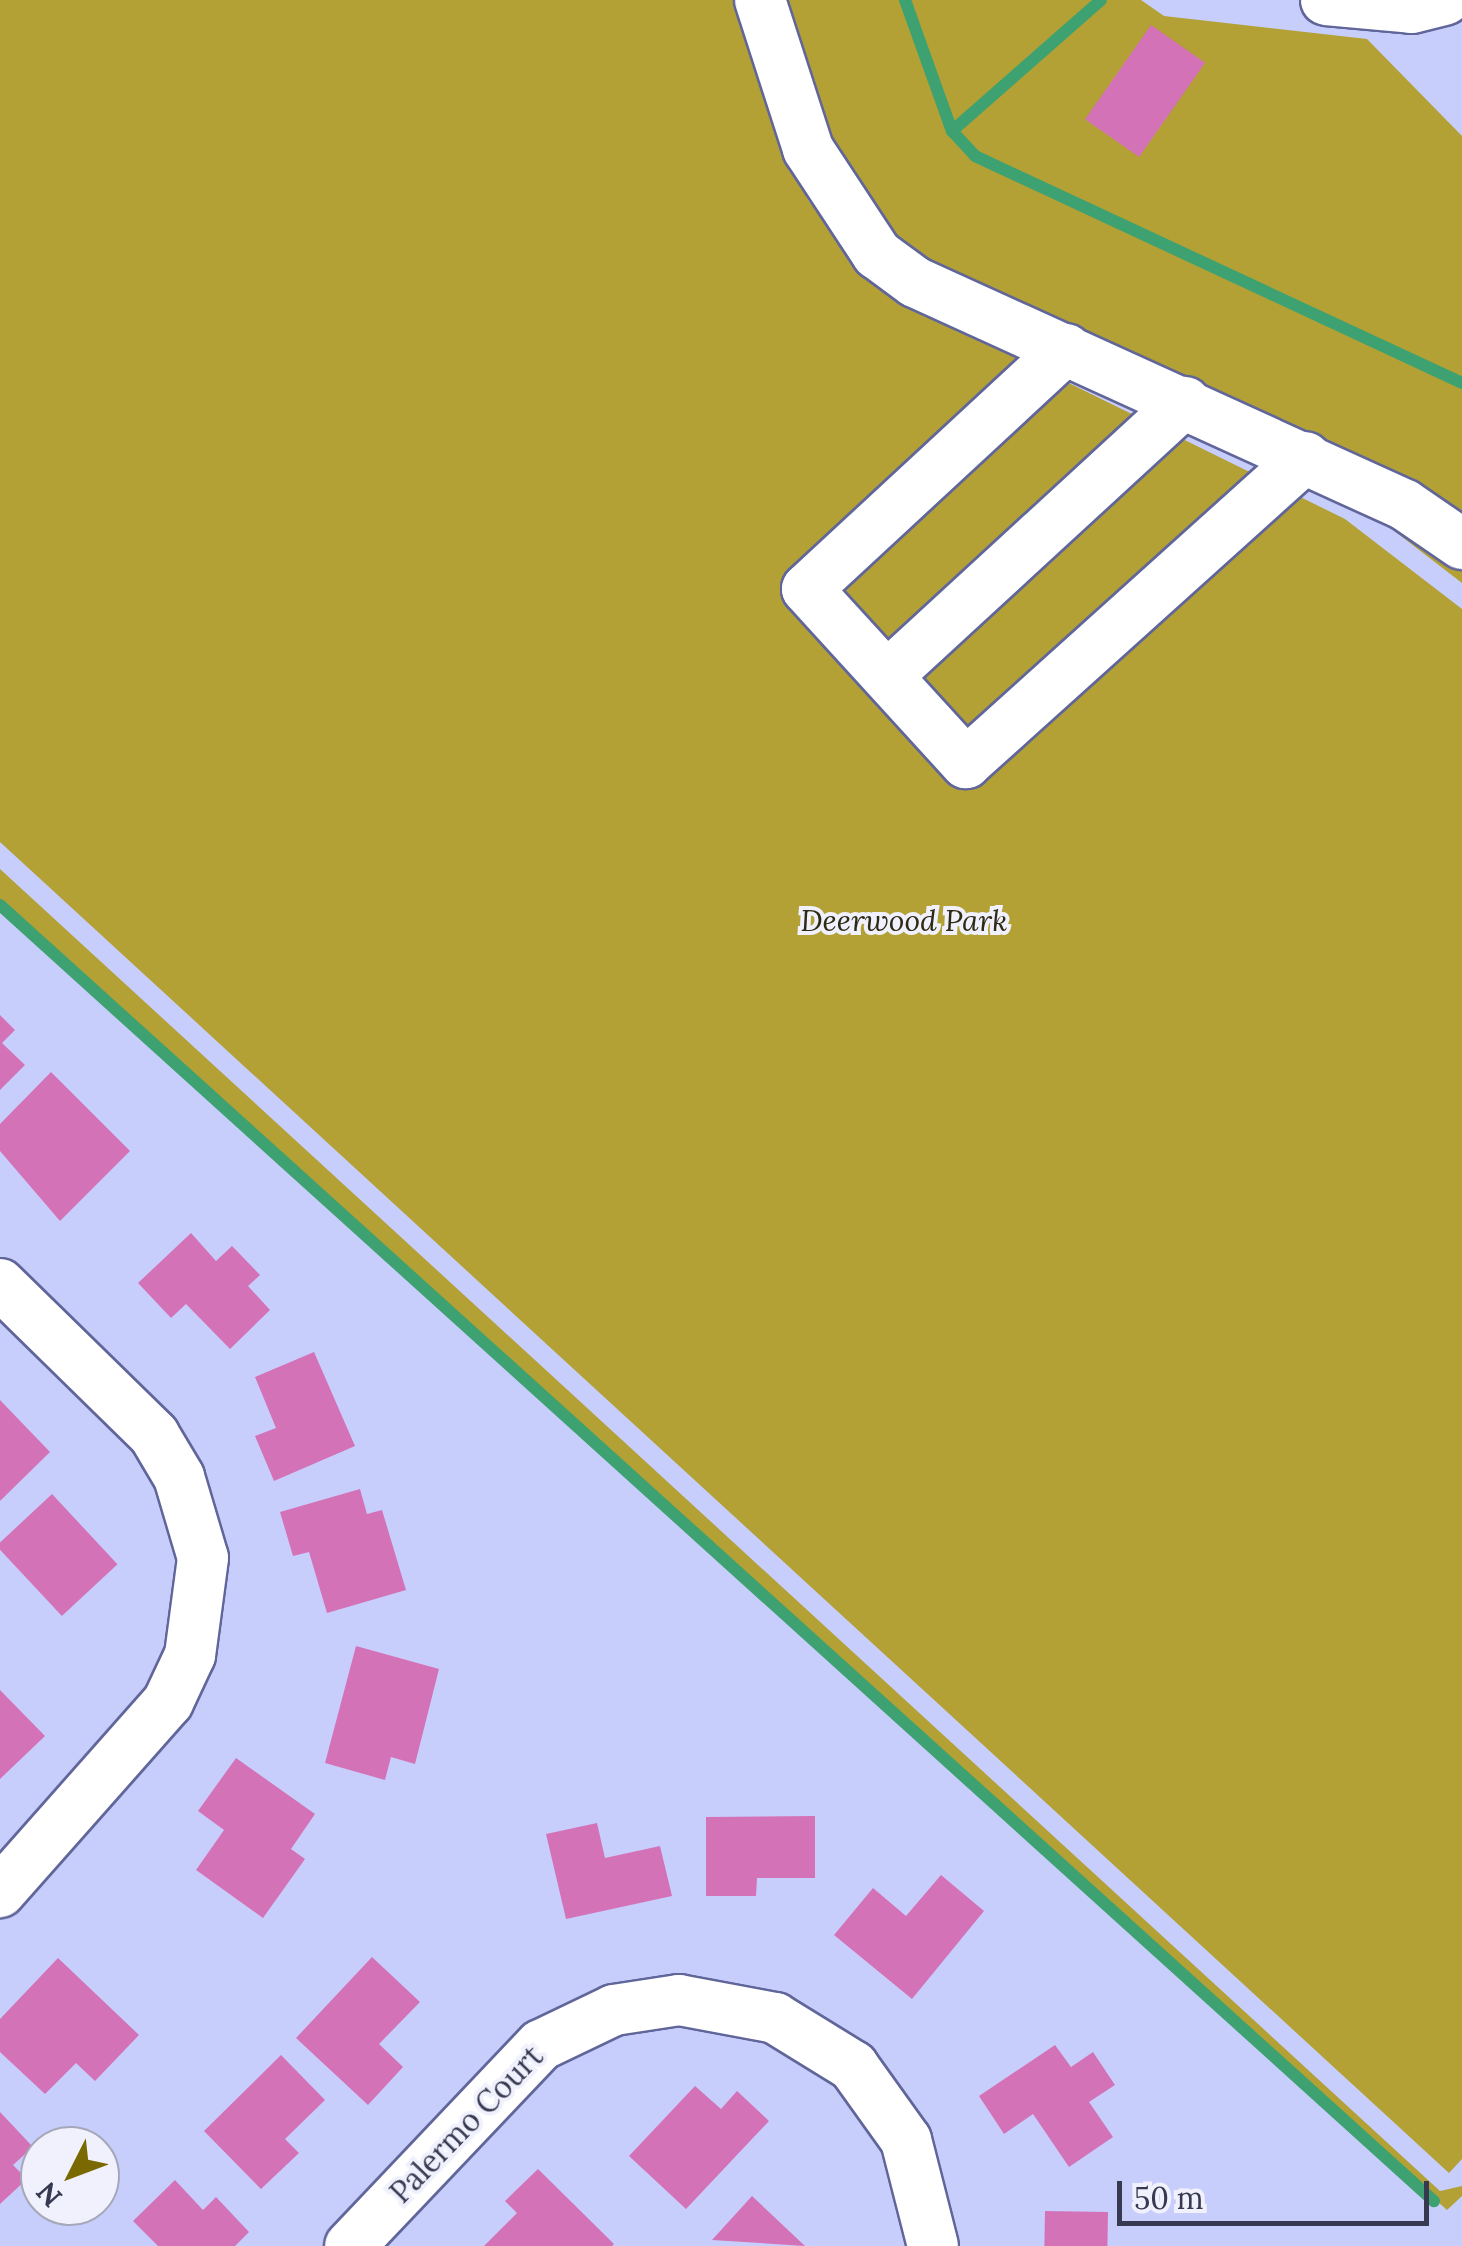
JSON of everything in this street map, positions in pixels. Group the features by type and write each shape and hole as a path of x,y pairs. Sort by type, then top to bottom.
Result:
{"street":[{"path":"760,0 808,149 849,224 915,282 1306,457 1462,544"},
{"path":"1326,0 1395,8 1444,0"},
{"path":"1066,350 807,589 966,763 1306,457"},
{"path":"888,676 1184,402"},
{"path":"0,1284 154,1435 190,1506 203,1558 190,1655 168,1702 0,1892"},
{"name":"Palermo Court","path":"350,2246 541,2045 598,2015 679,2000 775,2018 854,2066 906,2140 933,2246"}],"green space":[{"name":"Deerwood Park","path":"0,0 736,0 808,200 861,264 937,318 1345,519 1462,609 1462,2159 1449,2173 0,842"},
{"path":"757,0 1141,0 1164,16 1367,39 1462,136 1462,583 1358,503 901,271"},
{"path":"0,869 1440,2191 1462,2186 1462,2196 1447,2210 0,902"}],"building":[{"path":"1151,25 1205,63 1139,157 1085,119"},
{"path":"0,1015 15,1030 2,1043 25,1065 0,1090"},
{"path":"51,1072 130,1151 60,1221 0,1151 0,1124"},
{"path":"191,1233 216,1261 232,1246 260,1275 248,1286 270,1310 230,1349 186,1304 171,1318 138,1283"},
{"path":"314,1352 355,1446 274,1481 255,1436 276,1428 255,1377"},
{"path":"0,1400 50,1452 0,1501"},
{"path":"360,1489 367,1514 382,1510 406,1590 327,1613 309,1552 293,1556 280,1512"},
{"path":"52,1494 117,1564 62,1616 0,1550 0,1542"},
{"path":"356,1646 439,1669 415,1764 391,1757 385,1780 325,1763"},
{"path":"0,1690 45,1736 0,1779"},
{"path":"236,1758 315,1814 291,1849 305,1859 263,1918 196,1870 224,1830 198,1811"},
{"path":"815,1816 815,1878 757,1878 756,1896 706,1896 706,1817"},
{"path":"597,1823 605,1858 660,1846 672,1896 566,1919 546,1834"},
{"path":"941,1875 984,1911 912,1999 834,1935 873,1888 906,1916"},
{"path":"372,1957 420,2002 379,2044 403,2067 368,2105 296,2038"},
{"path":"58,1958 139,2035 95,2081 76,2063 45,2094 0,2052 0,2019"},
{"path":"1055,2045 1071,2067 1093,2052 1115,2085 1089,2102 1113,2137 1069,2167 1033,2114 1004,2134 979,2096"},
{"path":"281,2055 325,2100 285,2139 299,2153 261,2189 204,2131"},
{"path":"695,2086 721,2109 737,2091 769,2121 686,2209 629,2156"},
{"path":"0,2112 20,2133 20,2159 13,2165 20,2172 20,2185 0,2204"},
{"path":"538,2169 612,2246 484,2246 517,2213 505,2201"},
{"path":"175,2180 203,2210 216,2197 249,2232 235,2246 158,2246 133,2221"},
{"path":"752,2196 805,2246 712,2240"},
{"path":"1045,2211 1108,2212 1107,2246 1044,2246"}],"waterway":[{"path":"905,0 952,131 975,156 1462,383"},
{"path":"952,131 1101,0"},
{"path":"0,905 1434,2201"}]}
